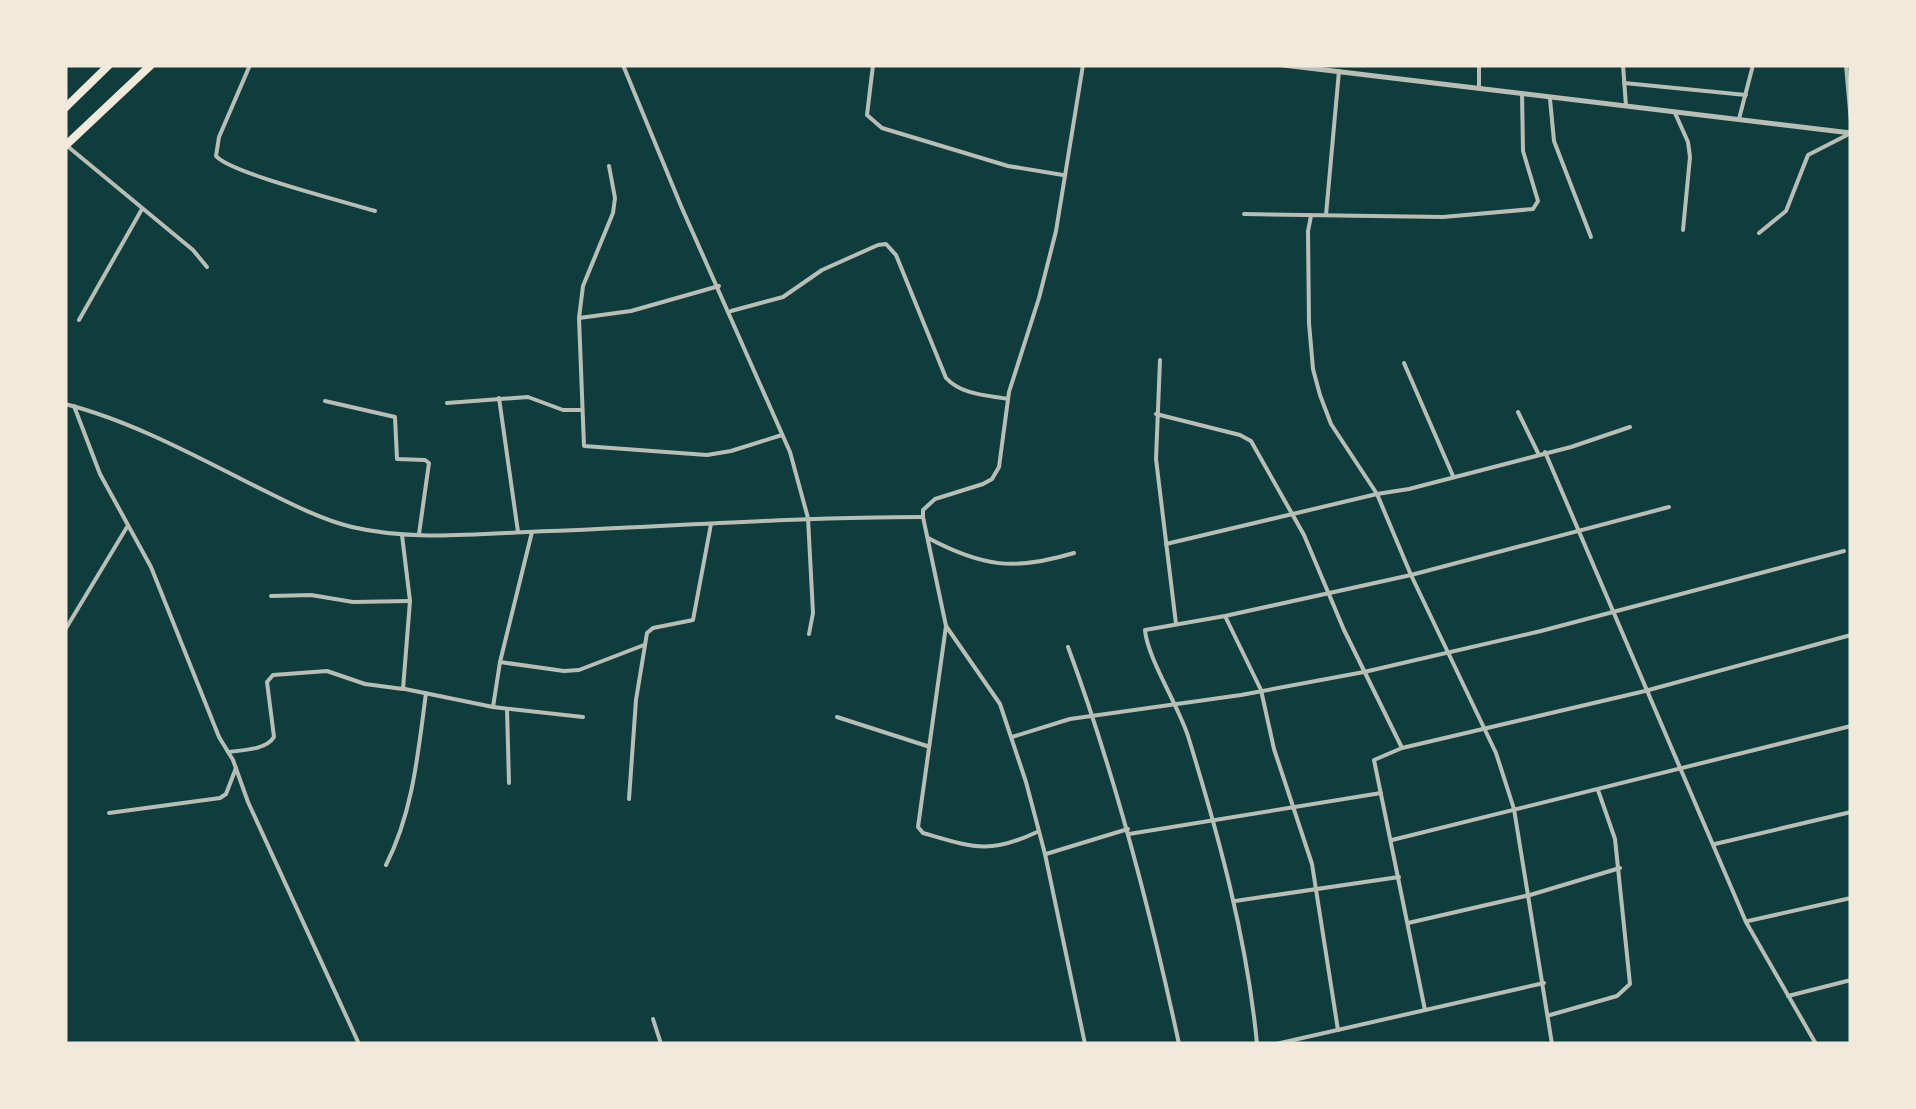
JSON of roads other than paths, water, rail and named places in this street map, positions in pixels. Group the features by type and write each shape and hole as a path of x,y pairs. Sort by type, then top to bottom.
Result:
{"main road":[{"path":"65,108 109,65"},
{"path":"66,146 151,65"}],"street":[{"path":"250,65 220,136 216,156 220,162 375,211"},
{"path":"624,65 800,483 808,518 813,613 809,634"},
{"path":"873,65 867,115 882,128 1008,166 1063,174"},
{"path":"1037,832 998,848 965,846 923,833 917,822 946,626 923,517 935,498 992,479 999,467 1008,399 1047,268 1083,65"},
{"path":"1283,65 1851,133"},
{"path":"1366,74 1367,65"},
{"path":"1479,65 1479,88"},
{"path":"1622,65 1626,106"},
{"path":"1739,119 1754,65"},
{"path":"1846,65 1851,122"},
{"path":"1326,216 1339,71"},
{"path":"1624,82 1746,95"},
{"path":"1244,214 1443,217 1533,209 1538,201 1523,152 1522,93"},
{"path":"1550,96 1554,141 1591,237"},
{"path":"1674,111 1688,142 1690,157 1683,230"},
{"path":"1759,234 1786,211 1808,156 1851,133"},
{"path":"66,146 193,250 207,267"},
{"path":"608,166 616,198 614,214 583,286 579,318 582,441 588,448 706,455 731,452 782,435"},
{"path":"80,320 142,209"},
{"path":"1311,216 1308,283 1313,369 1331,424 1377,494 1486,731 1514,810 1552,1044"},
{"path":"730,312 783,297 822,270 878,244 886,244 896,255 946,378 967,392 1008,399"},
{"path":"579,318 630,312 719,286"},
{"path":"1160,360 1156,459 1176,624"},
{"path":"1404,363 1453,476"},
{"path":"447,403 528,397 563,410 581,410"},
{"path":"499,398 518,532"},
{"path":"325,401 395,416 397,459 429,463 430,477 418,534"},
{"path":"65,404 164,442 303,509 347,526 402,535 923,517"},
{"path":"74,406 100,474 151,567 219,737 359,1044"},
{"path":"1518,412 1581,532 1645,691 1746,922 1816,1044"},
{"path":"1156,414 1248,438 1292,513 1402,748"},
{"path":"1166,544 1409,489 1630,427"},
{"path":"1257,1044 1234,901 1177,704 1145,630 1411,575 1669,508"},
{"path":"629,800 644,645 649,630 692,620 700,597 711,524"},
{"path":"65,630 126,527"},
{"path":"493,707 532,532"},
{"path":"402,535 410,601 403,689"},
{"path":"928,538 970,557 1014,564 1034,565 1074,553"},
{"path":"1012,737 1094,715 1364,672 1844,551"},
{"path":"270,596 310,595 353,602 410,601"},
{"path":"1225,616 1261,690 1274,750 1318,888 1338,1030"},
{"path":"946,626 1000,704 1012,737 1045,854 1085,1044"},
{"path":"1425,1010 1374,760 1402,748 1486,731 1851,636"},
{"path":"500,662 579,670 644,645"},
{"path":"1068,648 1094,715 1129,832 1179,1044"},
{"path":"228,752 271,743 274,712 267,682 273,675 327,671 365,684 493,707 583,717"},
{"path":"386,866 408,807 426,693"},
{"path":"507,709 509,784"},
{"path":"837,717 928,746"},
{"path":"1392,840 1851,726"},
{"path":"109,812 220,798 226,794 236,768"},
{"path":"1548,1015 1617,996 1630,984 1620,868 1615,839 1598,790"},
{"path":"1045,854 1129,832 1381,793"},
{"path":"1713,844 1851,812"},
{"path":"1408,923 1530,895 1620,868"},
{"path":"1234,901 1399,877"},
{"path":"1746,922 1851,898"},
{"path":"1788,996 1851,980"},
{"path":"1276,1044 1544,984"},
{"path":"653,1019 660,1044"}]}
